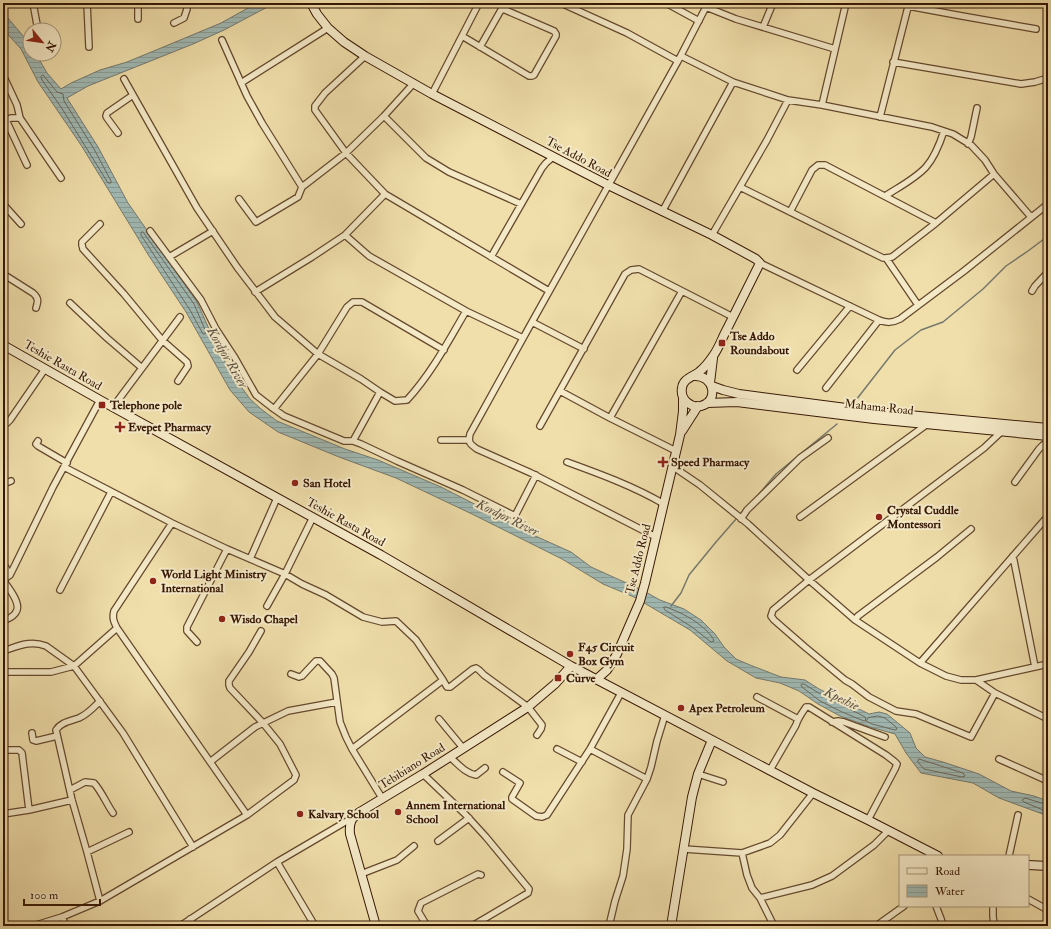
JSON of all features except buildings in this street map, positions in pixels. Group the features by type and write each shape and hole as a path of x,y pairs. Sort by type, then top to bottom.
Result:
{"street":[{"path":"33,3 37,22"},
{"path":"87,3 89,47"},
{"path":"138,3 138,18"},
{"path":"174,23 184,18 187,9 186,3"},
{"name":"Tse Addo Road","path":"310,3 328,28 344,42 365,56 432,94 608,186 712,235 756,259 760,263"},
{"path":"432,94 479,3"},
{"path":"561,3 734,82 788,100 822,105 932,127 953,134 971,145 1032,217"},
{"path":"666,3 699,21"},
{"path":"763,26 773,3"},
{"path":"822,105 846,3"},
{"path":"880,117 908,4 975,19 1036,28"},
{"path":"656,537 536,476 477,449 471,445 469,440 470,434 707,5 736,19 835,49"},
{"path":"462,36 480,48 532,76 549,49 556,34 554,31 503,9 501,10 480,48"},
{"path":"241,83 328,28"},
{"path":"222,40 247,96 302,187"},
{"path":"365,56 325,93 315,106 315,110 346,153 385,194 549,291"},
{"path":"893,62 1021,84 1048,78"},
{"path":"3,75 17,105 20,118 61,178"},
{"path":"124,79 197,208 255,292 275,317 318,354 361,378 395,401 407,400 420,386 444,350 466,311"},
{"path":"662,212 734,82"},
{"path":"239,199 256,222 298,197 302,187 346,153 414,84"},
{"path":"118,133 107,118 107,113 133,95"},
{"path":"712,235 767,140 788,100"},
{"path":"968,144 971,137 977,108"},
{"path":"384,116 426,158 449,172 521,204"},
{"path":"20,118 11,118 4,121 27,165"},
{"path":"886,196 927,166 944,131"},
{"path":"491,256 542,168 553,157"},
{"path":"790,212 812,170 818,165 825,165 936,223"},
{"path":"740,186 883,258 886,258 892,257 936,223 994,174"},
{"path":"255,292 345,235 385,194"},
{"path":"3,204 21,224"},
{"path":"713,356 711,398 707,403 693,406 683,399 682,388 684,383 688,378 700,371 713,356 760,263 879,320 886,323 892,322 900,319 964,271 1048,204"},
{"path":"100,224 82,242 82,245 162,340 187,362 188,366 178,381"},
{"path":"150,231 201,300 216,330 235,358 256,395 284,416 344,441 353,441 463,490 513,515 516,514 536,476"},
{"path":"169,257 213,231"},
{"path":"345,235 369,256 466,311 523,338"},
{"path":"886,258 918,305"},
{"path":"540,426 625,274 631,270 639,269 733,317"},
{"path":"1032,290 1048,272"},
{"path":"3,274 36,296 38,302 36,308"},
{"path":"610,418 682,291"},
{"path":"274,409 318,354 347,307 353,302 362,302 444,350"},
{"path":"70,303 142,368"},
{"path":"797,370 850,306"},
{"path":"113,408 180,317"},
{"path":"826,388 879,320"},
{"path":"532,322 584,349"},
{"name":"Teshie Rasta Road","path":"3,345 113,408 381,555 571,666 813,793 936,855"},
{"path":"3,424 8,423 45,369"},
{"path":"693,376 703,376 711,384"},
{"name":"Mahama Road","path":"711,384 723,390 739,394 877,412 1048,428"},
{"path":"560,391 676,451"},
{"path":"353,441 380,392"},
{"name":"Tse Addo Road","path":"597,679 607,670 617,654 640,601 680,435 683,399"},
{"path":"3,622 12,616 18,608 17,601 3,580 10,575 53,487 100,400"},
{"name":"Mahama Road","path":"707,403 738,402 926,425 1048,436"},
{"name":"Tse Addo Road","path":"680,435 698,406"},
{"path":"800,517 926,425"},
{"path":"995,693 971,737 916,714 896,711 869,697 845,680 805,647 771,616 773,610 809,580 984,448 1000,432"},
{"path":"741,518 747,510 800,458 828,438"},
{"path":"441,440 469,440"},
{"path":"38,441 36,444 38,446 65,465 111,492 172,524 285,574 326,595 363,617 382,622 396,621 416,640 447,687 450,687 476,668 528,707 542,725 537,735"},
{"path":"1015,482 1039,449 1048,443"},
{"path":"567,462 646,493 664,504"},
{"path":"672,466 700,485 741,518 855,620 920,663 946,676 961,680 976,680 1048,664"},
{"path":"3,484 11,481"},
{"path":"60,590 111,492"},
{"path":"250,558 277,498"},
{"path":"920,663 1048,516"},
{"path":"267,606 285,574 313,517"},
{"path":"172,524 114,611 113,620 117,628 247,815"},
{"path":"855,620 858,616 937,557 971,529"},
{"path":"197,642 187,631 187,627 227,549"},
{"path":"1013,556 1035,667"},
{"path":"3,563 10,575"},
{"path":"3,672 51,672 74,666 117,628"},
{"path":"33,926 62,917 100,902 247,815 294,780 296,775 280,744 263,723 230,688 229,684 229,681 249,652 261,631"},
{"path":"3,651 24,644 42,644 74,666 123,733 193,847"},
{"path":"292,674 299,677 302,676 316,661 320,661 332,674 336,686 340,722 346,737 382,798"},
{"name":"Tebibiano Road","path":"353,817 528,707 554,684 571,666"},
{"path":"352,749 443,680"},
{"path":"976,680 995,693 1048,718"},
{"path":"503,772 520,783 512,799 536,816 542,817 547,815 590,749 622,693"},
{"path":"757,697 798,719"},
{"path":"100,701 89,712 79,718 58,726 56,730 72,800 100,902"},
{"path":"210,762 255,727 288,710 337,702"},
{"path":"770,770 798,719 806,707 809,707 895,762 895,769 868,820"},
{"path":"607,925 623,876 627,849 628,815 647,778 665,715"},
{"path":"439,719 463,748"},
{"path":"832,722 844,722 885,738"},
{"path":"32,733 33,740 36,741 57,736"},
{"path":"671,926 692,797 698,774 712,740"},
{"path":"557,749 582,762"},
{"path":"590,749 647,778"},
{"path":"3,750 18,750 22,754 29,810"},
{"path":"450,757 470,774 476,775 485,768"},
{"path":"998,759 1048,781"},
{"path":"423,774 469,818 529,889 528,893 472,926"},
{"path":"698,774 723,782"},
{"path":"70,790 85,782 94,783 113,813"},
{"path":"684,849 742,852 770,843 780,835 813,793"},
{"path":"3,814 29,810 72,800"},
{"path":"1009,855 1018,815"},
{"path":"180,926 277,862 353,817"},
{"path":"353,817 350,825 350,834 376,926"},
{"path":"438,841 469,818"},
{"path":"760,898 812,885 832,876 874,845 888,831"},
{"path":"87,852 129,832"},
{"path":"361,874 397,860 414,846"},
{"path":"742,852 747,875 752,888 760,898 774,926"},
{"path":"277,862 315,926"},
{"path":"1029,865 1048,866"},
{"path":"426,926 418,911 421,903 478,874 481,875"},
{"path":"1029,900 1048,910"},
{"path":"876,926 903,907"},
{"path":"936,907 943,926"},
{"path":"993,907 994,926"},
{"path":"62,917 66,926"},
{"path":"190,919 194,926"}],"water":[{"path":"257,3 275,3 224,30 88,86 67,98 98,147 128,203 197,302 218,349 234,377 250,399 277,421 345,449 378,460 441,487 533,535 571,552 591,567 642,590 660,600 684,609 701,620 736,659 781,677 805,680 819,689 869,714 879,712 887,714 910,733 916,748 925,757 979,774 1011,791 1048,801 1048,816 999,798 973,783 921,773 906,753 895,734 840,716 818,704 799,691 780,683 756,678 727,661 690,630 634,597 603,584 562,559 396,478 278,432 249,412 230,390 186,312 149,256 81,145 38,82 28,62 41,62 47,73 61,89 100,70 127,62 221,23"},
{"path":"3,14 22,35 22,51 3,29"}],"waterway":[{"path":"856,400 895,350 921,330 943,322 983,289 1006,266 1048,236"},
{"path":"753,501 776,474 837,424"},
{"path":"671,606 681,593 689,575 743,511"}],"place":[{"name":"Tse Addo Roundabout","path":"722,343"},
{"name":"Telephone pole","path":"102,405"},
{"name":"Evepet Pharmacy","path":"120,427"},
{"name":"Speed Pharmacy","path":"663,462"},
{"name":"San Hotel","path":"295,483"},
{"name":"Crystal Cuddle Montessori","path":"879,517"},
{"name":"World Light Ministry International","path":"153,581"},
{"name":"Wisdo Chapel","path":"222,619"},
{"name":"F45 Circuit Box Gym","path":"570,654"},
{"name":"Curve","path":"558,678"},
{"name":"Apex Petroleum","path":"681,708"},
{"name":"Annem International School","path":"398,812"},
{"name":"Kalvary School","path":"300,814"}],"water label":[{"name":"Kordjor River","path":"228,357"},
{"name":"Kordjor River","path":"508,517"},
{"name":"Kpeshie","path":"842,698"}]}
